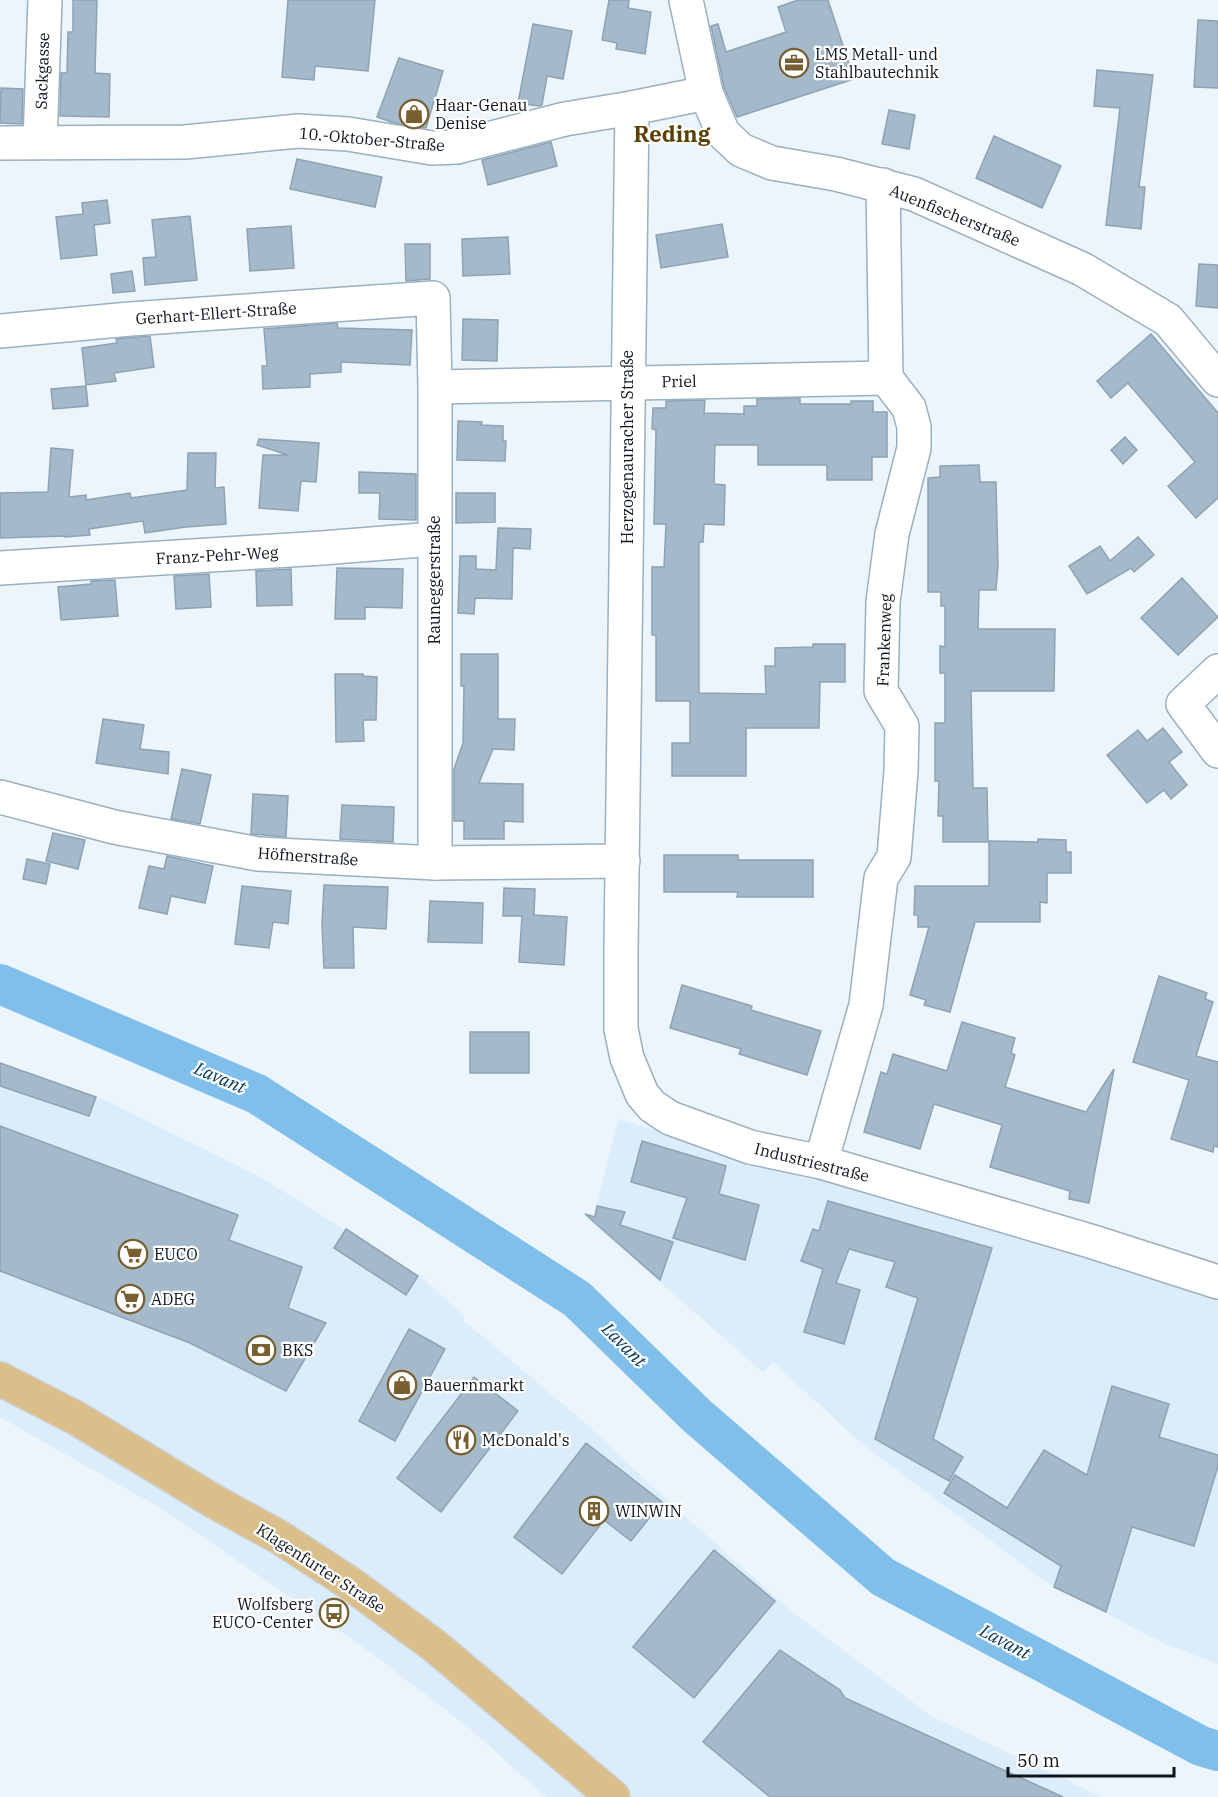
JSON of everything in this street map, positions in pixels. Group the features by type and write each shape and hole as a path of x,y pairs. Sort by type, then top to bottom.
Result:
{"main road":[{"name":"Klagenfurter Straße","path":"0,1379 76,1418 215,1502 279,1537 351,1584 436,1647 613,1797"}],"street":[{"name":"Sackgasse","path":"40,142 45,0"},
{"name":"Auenfischerstraße","path":"686,0 706,93 723,133 741,150 772,163 836,174 914,194 1082,269 1167,320 1218,380"},
{"path":"632,108 706,93"},
{"name":"10.-Oktober-Straße","path":"0,143 185,142 298,131 348,134 432,148 457,147 565,119 632,108"},
{"name":"Herzogenauracher Straße","path":"622,861 632,108"},
{"path":"883,185 886,378"},
{"name":"Gerhart-Ellert-Straße","path":"0,331 130,319 432,298"},
{"name":"Rauneggerstraße","path":"432,298 435,387 435,863"},
{"name":"Priel","path":"435,387 886,378"},
{"name":"Frankenweg","path":"821,1162 867,1005 881,878 894,857 897,825 902,726 881,691 883,602 892,534 914,448 914,427 909,408 886,378"},
{"name":"Franz-Pehr-Weg","path":"0,568 322,548 434,538"},
{"path":"1218,671 1183,704 1218,751"},
{"name":"Höfnerstraße","path":"0,798 114,827 258,854 435,863 622,861"},
{"name":"Industriestraße","path":"622,861 621,1029 627,1058 642,1094 652,1106 670,1118 689,1126 750,1147 821,1162 1090,1241 1218,1282"}],"shaded area":[{"path":"0,1063 107,1101 262,1178 425,1280 464,1316 464,1321 582,1420 669,1502 791,1611 931,1716 1102,1797 546,1797 468,1727 366,1649 162,1509 0,1417"},
{"path":"618,1119 1218,1297 1218,1664 1163,1643 1046,1582 860,1442 773,1362 763,1372 592,1223"}],"building":[{"path":"73,0 97,0 95,73 110,74 109,117 60,116 61,73 67,73 68,32 73,32"},
{"path":"288,0 375,0 368,71 315,66 314,80 282,77"},
{"path":"609,0 629,0 628,8 651,12 645,54 616,49 617,43 602,40"},
{"path":"798,0 828,0 854,79 737,117 724,87 711,26 718,24 726,52 786,32 778,7"},
{"path":"1198,20 1218,21 1218,88 1194,87"},
{"path":"533,24 572,31 563,79 547,76 542,105 539,106 518,103"},
{"path":"399,58 443,71 426,128 394,123 377,117"},
{"path":"1097,70 1153,75 1139,187 1145,187 1141,229 1106,225 1120,108 1094,106"},
{"path":"1,88 23,89 22,124 0,123"},
{"path":"889,110 915,115 909,149 882,144"},
{"path":"994,136 1061,166 1042,208 976,178"},
{"path":"551,142 557,166 488,185 482,160"},
{"path":"297,159 382,177 375,207 290,189"},
{"path":"107,200 110,223 94,225 97,255 61,259 56,217 83,214 82,203"},
{"path":"190,216 197,280 145,285 143,258 156,257 152,220"},
{"path":"722,224 728,257 661,268 656,235"},
{"path":"291,226 294,268 250,271 247,229"},
{"path":"508,237 510,274 463,276 462,239"},
{"path":"405,244 430,244 430,279 406,281"},
{"path":"1199,264 1218,265 1218,308 1196,306"},
{"path":"132,271 135,291 113,293 111,274"},
{"path":"463,319 498,320 497,361 462,360"},
{"path":"337,323 338,328 412,330 410,365 341,362 341,372 310,374 310,387 263,389 262,366 267,366 264,329"},
{"path":"1151,334 1218,413 1218,498 1196,518 1168,486 1195,462 1128,383 1111,398 1097,381"},
{"path":"150,336 154,367 114,373 116,381 86,385 82,348 117,343 116,339"},
{"path":"86,386 88,406 53,409 51,389"},
{"path":"800,398 800,404 851,404 851,401 873,401 873,412 887,412 887,457 872,457 872,480 827,480 827,465 758,465 758,445 715,445 714,484 725,485 724,525 704,524 703,542 699,542 699,693 766,694 765,666 775,666 775,648 813,647 813,644 845,644 845,682 820,682 819,728 746,728 746,776 672,776 672,743 690,743 690,701 656,701 656,635 652,635 652,567 664,567 666,524 654,524 656,430 652,429 653,408 666,408 666,401 705,400 704,413 744,414 744,406 757,406 757,399"},
{"path":"458,421 503,426 503,441 506,441 505,461 457,460"},
{"path":"1125,437 1137,450 1123,464 1111,450"},
{"path":"259,439 319,443 316,482 301,481 298,511 259,508 263,455 288,455 257,445"},
{"path":"51,448 73,450 69,497 86,495 86,500 130,493 131,498 187,490 188,453 216,453 215,488 224,487 226,524 145,533 143,521 89,529 90,535 0,538 0,493 48,492"},
{"path":"979,465 980,482 996,482 998,565 996,590 979,590 978,629 1055,629 1054,691 971,691 973,788 987,788 988,842 943,842 943,816 938,816 939,781 935,781 935,723 945,723 945,673 940,673 940,646 945,647 945,606 941,606 941,592 928,592 928,478 940,477 940,466"},
{"path":"359,472 416,474 416,520 379,519 380,493 359,493"},
{"path":"456,493 495,493 495,522 456,523"},
{"path":"498,528 531,529 530,549 513,548 512,599 475,598 474,614 458,613 460,556 476,556 476,569 496,570"},
{"path":"1138,537 1154,555 1134,572 1131,568 1087,594 1069,566 1100,546 1110,561"},
{"path":"337,568 403,569 402,608 365,607 365,619 335,619"},
{"path":"291,569 292,605 257,606 256,571"},
{"path":"209,574 211,607 176,609 174,576"},
{"path":"1182,578 1218,617 1178,655 1141,618"},
{"path":"115,580 118,616 61,620 58,587 91,584 91,581"},
{"path":"461,654 498,654 498,719 515,719 514,750 493,749 479,783 523,784 523,822 504,821 504,839 464,839 464,821 454,821 454,769 463,743 464,686 461,686"},
{"path":"335,674 363,674 363,676 377,677 376,720 363,720 364,741 336,742"},
{"path":"103,719 144,725 140,749 169,752 168,774 96,763"},
{"path":"1163,728 1182,752 1169,762 1187,785 1171,799 1164,790 1147,803 1107,755 1138,730 1147,741"},
{"path":"182,769 211,775 200,824 171,819"},
{"path":"253,794 288,796 286,837 251,834"},
{"path":"342,805 394,807 393,842 340,839"},
{"path":"53,833 85,840 78,869 46,861"},
{"path":"1038,839 1066,840 1066,852 1071,852 1071,873 1047,873 1047,903 1040,902 1040,922 975,922 950,1012 924,1005 926,1000 910,995 929,927 918,927 918,915 914,915 915,886 989,886 989,841 1038,842"},
{"path":"664,855 738,855 738,860 813,860 813,897 737,897 738,892 664,892"},
{"path":"167,856 213,866 205,903 171,896 167,914 139,908 149,866 164,869"},
{"path":"27,859 50,864 46,884 23,879"},
{"path":"324,885 388,887 386,929 353,927 354,968 324,968 322,925"},
{"path":"242,886 291,891 288,924 273,922 269,948 235,944"},
{"path":"504,888 535,889 534,915 567,917 564,965 519,962 522,916 503,916"},
{"path":"430,901 483,903 482,943 428,942"},
{"path":"1159,976 1207,993 1205,999 1213,1002 1196,1056 1218,1062 1218,1147 1214,1146 1213,1152 1171,1139 1189,1080 1133,1062"},
{"path":"682,985 752,1006 751,1010 821,1031 807,1075 739,1054 741,1049 670,1028"},
{"path":"962,1022 1015,1038 1011,1053 1015,1055 1005,1087 1086,1112 1114,1069 1089,1203 1069,1199 1070,1191 990,1167 1002,1125 934,1104 920,1149 864,1132 881,1072 887,1074 893,1054 947,1071"},
{"path":"470,1032 529,1032 529,1073 470,1073"},
{"path":"0,1063 96,1097 89,1116 0,1086"},
{"name":"EUCO","path":"0,1126 238,1215 229,1240 302,1267 288,1308 326,1323 286,1391 190,1343 0,1271"},
{"path":"642,1141 726,1166 719,1194 759,1205 745,1260 673,1238 687,1198 631,1182"},
{"path":"828,1201 992,1248 933,1439 963,1457 949,1481 875,1439 918,1298 886,1287 895,1262 849,1249 836,1283 860,1290 844,1344 804,1332 823,1269 801,1261 813,1229 819,1231"},
{"path":"597,1206 625,1212 620,1225 673,1242 660,1280 585,1214 595,1217"},
{"path":"346,1229 418,1276 406,1295 334,1248"},
{"name":"Bauernmarkt","path":"409,1329 445,1349 395,1441 359,1421"},
{"name":"McDonald's","path":"474,1377 518,1411 441,1512 397,1478"},
{"path":"1112,1386 1169,1404 1159,1437 1218,1455 1218,1466 1194,1546 1132,1527 1106,1612 1054,1587 1061,1566 944,1493 955,1475 1007,1508 1044,1450 1087,1475"},
{"name":"WINWIN","path":"586,1443 662,1502 631,1541 604,1520 562,1574 514,1537"},
{"path":"714,1550 775,1601 694,1698 633,1647"},
{"path":"780,1650 840,1690 845,1698 1063,1797 770,1797 703,1742"}],"waterway":[{"name":"Lavant","path":"0,984 257,1094 577,1299 696,1415 883,1577 1201,1746 1218,1751"}],"place":[{"name":"LMS Metall- und Stahlbautechnik","path":"794,63"},
{"name":"Haar-Genau Denise","path":"414,114"},
{"name":"EUCO","path":"133,1254"},
{"name":"ADEG","path":"130,1299"},
{"name":"BKS","path":"261,1350"},
{"name":"Bauernmarkt","path":"402,1385"},
{"name":"McDonald's","path":"461,1440"},
{"name":"WINWIN","path":"594,1511"},
{"name":"Wolfsberg EUCO-Center","path":"334,1613"}],"district":[{"name":"Reding","path":"672,134"}]}
